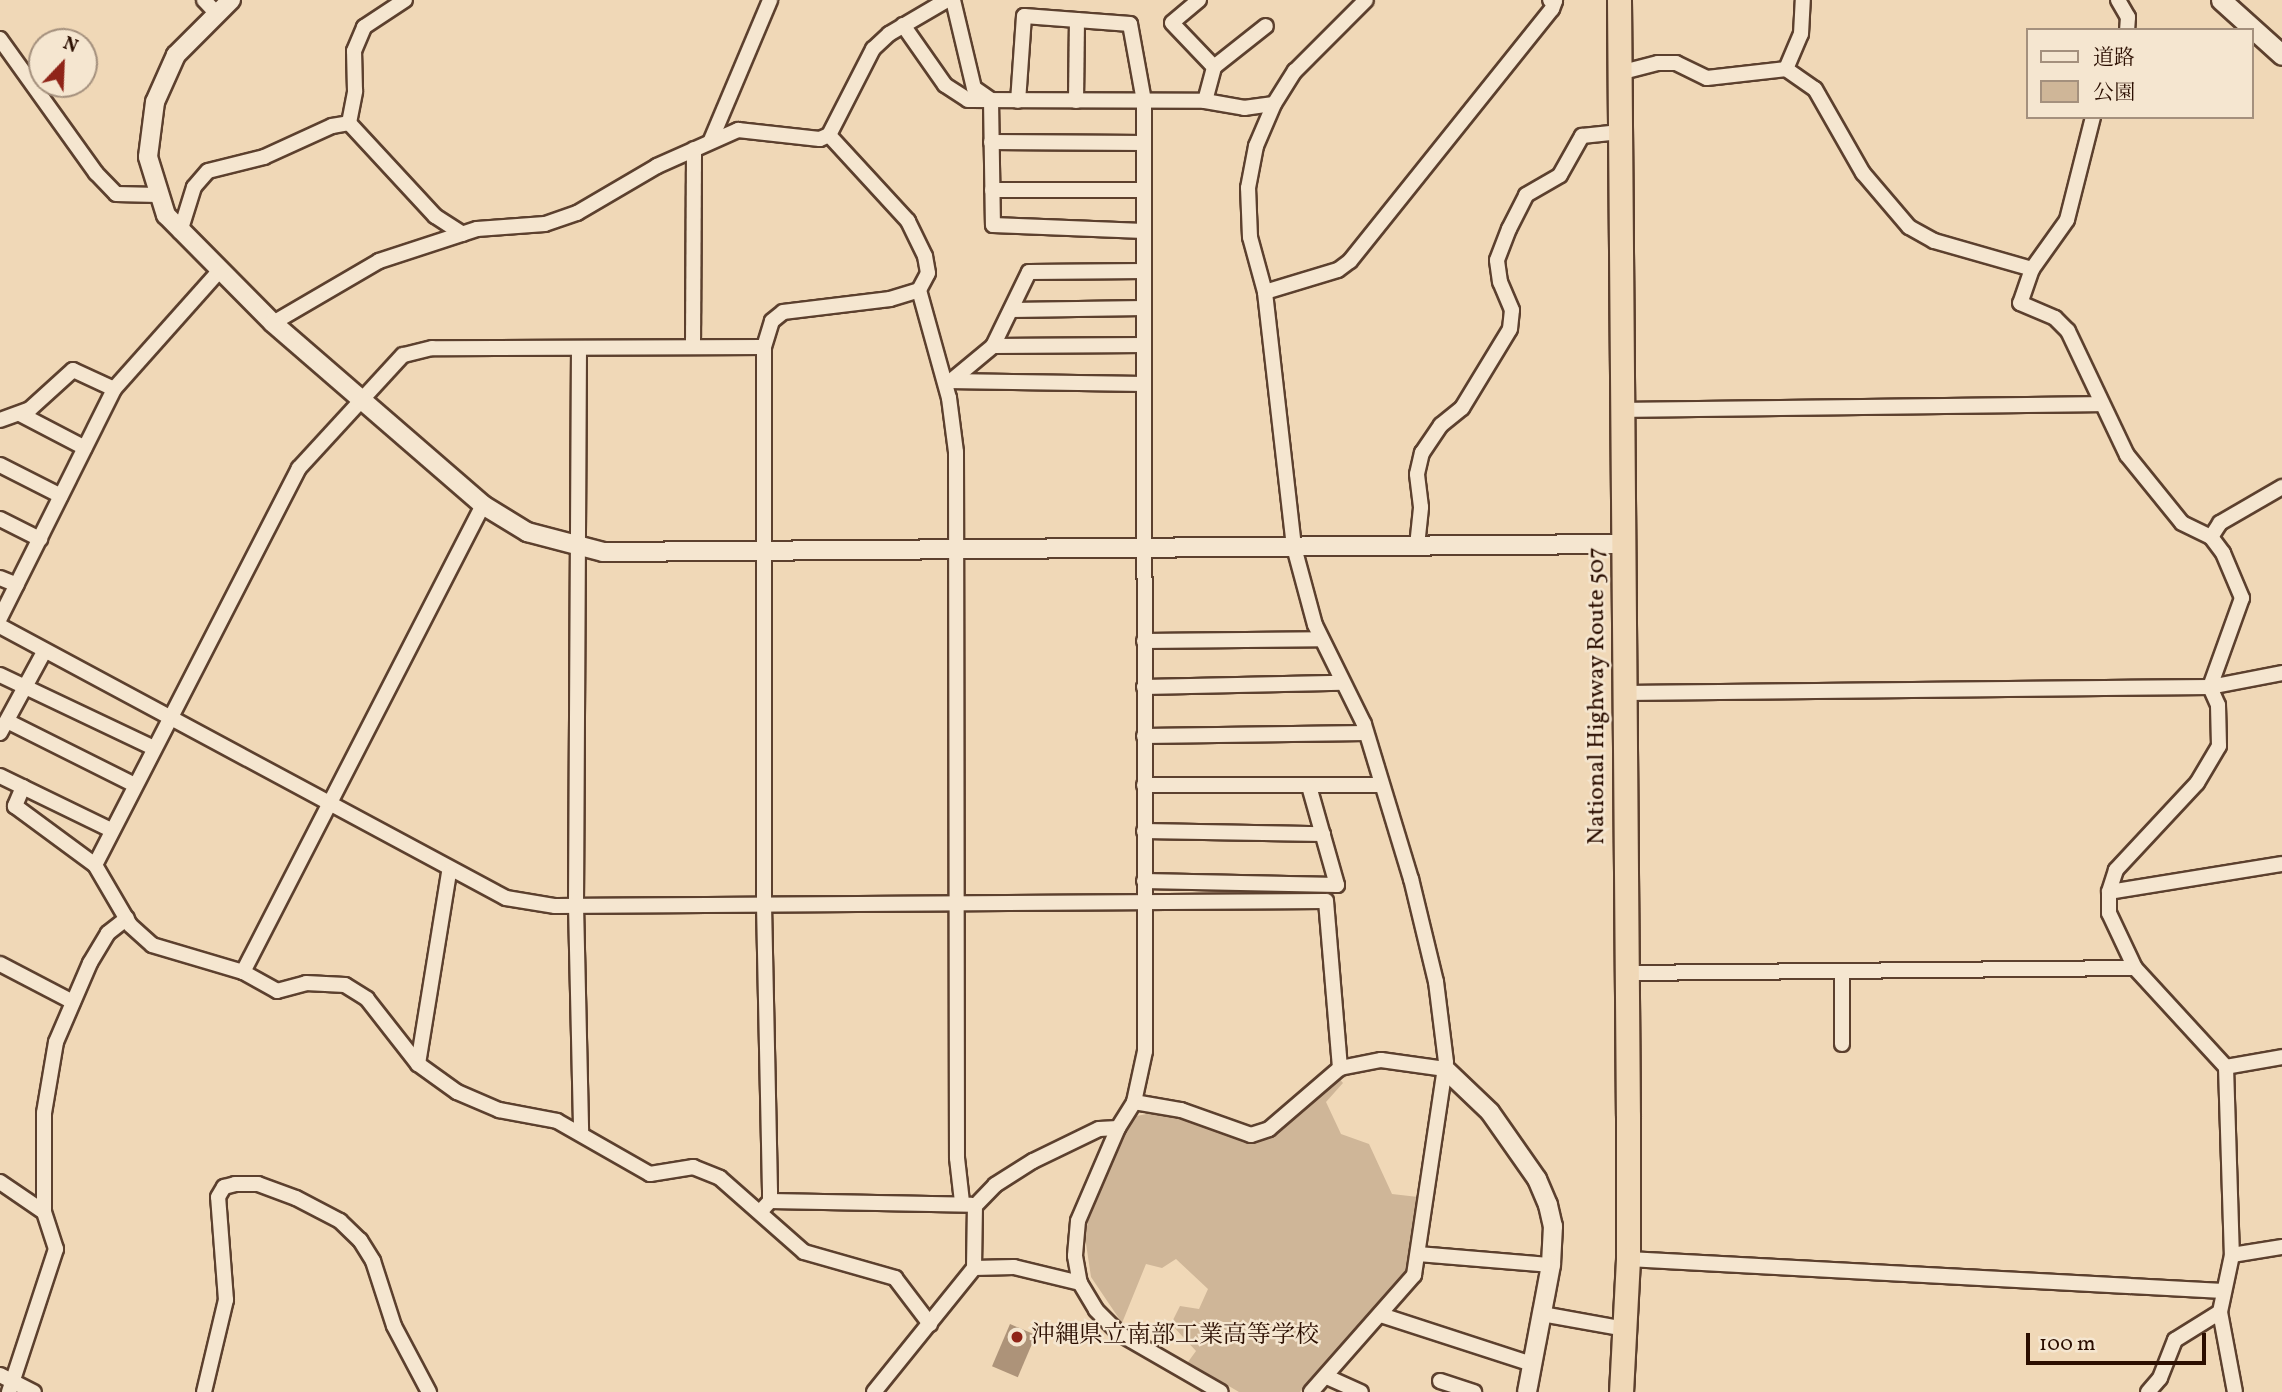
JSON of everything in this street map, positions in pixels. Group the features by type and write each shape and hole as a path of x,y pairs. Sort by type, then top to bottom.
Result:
{"highway":[{"name":"National Highway Route 507","path":"1619,0 1628,1259 1621,1392"}],"main road":[{"path":"2221,0 2252,28"},
{"path":"2254,30 2282,55"}],"street":[{"path":"231,0 210,7 176,55 155,102 148,158 158,195 180,232 273,323 483,505 527,532 579,548 767,551 1144,551 1623,544"},
{"path":"349,123 355,91 354,51 364,27 405,0"},
{"path":"711,140 770,0"},
{"path":"273,323 379,261 463,233 545,223 576,213 711,140 747,129 820,139 829,135 873,49 903,25 947,0"},
{"path":"953,0 974,88 991,100"},
{"path":"1199,0 1171,23 1214,67"},
{"path":"1311,1392 1414,1275 1445,1069 1436,982 1366,733 1321,639 1294,547 1265,292 1250,237 1248,188 1256,146 1274,104 1295,71 1366,0"},
{"path":"1265,292 1338,270 1350,261 1552,9 1555,1 1550,0"},
{"path":"1786,69 1801,34 1803,0"},
{"path":"2118,0 2128,17 2127,28"},
{"path":"1018,101 1024,16 1130,24 1144,101 1145,1051 1134,1102 1118,1128 1078,1221 1075,1256 1080,1283 1096,1310 1120,1334 1221,1392"},
{"path":"1076,101 1077,20"},
{"path":"903,25 956,96 1018,101 1205,101 1244,108 1274,104"},
{"path":"1205,101 1214,67 1266,26"},
{"path":"0,39 96,173 116,194 158,195"},
{"path":"1619,73 1658,63 1676,63 1707,78 1786,69 1815,89 1863,173 1909,227 1934,241 2032,269"},
{"path":"991,100 993,225 1144,231"},
{"path":"2092,119 2067,220 2032,269 2020,303 2055,318 2068,331 2127,455 2156,496 2182,523 2211,537 2223,554 2242,598 2210,687 2218,705 2219,746 2197,783 2116,870 2109,892 2109,913 2135,968 2226,1068 2232,1255 2220,1312 2235,1392"},
{"path":"180,232 194,187 208,171 264,157 332,126 349,123"},
{"path":"349,123 435,216 463,233"},
{"path":"1417,546 1422,507 1417,474 1422,453 1441,425 1462,408 1510,330 1512,310 1500,282 1497,260 1508,229 1526,195 1560,175 1582,136 1620,132"},
{"path":"765,1206 767,551 764,346 772,321 783,313 890,299 919,290 928,273 925,256 908,220 829,135"},
{"path":"991,142 1144,143"},
{"path":"692,345 694,149"},
{"path":"992,190 1144,190"},
{"path":"0,618 114,389 219,271"},
{"path":"947,381 993,346 1029,272 1144,271"},
{"path":"874,1392 974,1268 969,1204 957,1158 956,452 947,381 919,290"},
{"path":"1011,310 1144,308"},
{"path":"993,346 1144,345"},
{"path":"95,865 299,468 359,398 403,355 432,348 764,346"},
{"path":"579,348 576,905 582,1132"},
{"path":"0,420 20,414 50,394 73,370 114,389"},
{"path":"947,381 1144,384"},
{"path":"1623,410 2102,404"},
{"path":"20,414 85,448"},
{"path":"0,465 61,496"},
{"path":"2211,537 2220,523 2282,487"},
{"path":"243,972 483,505"},
{"path":"0,519 40,539"},
{"path":"0,578 17,585"},
{"path":"0,626 449,872 506,898 576,905 1325,901 1340,1068"},
{"path":"1144,640 1321,639"},
{"path":"44,652 3,727 135,785"},
{"path":"1624,693 2210,687 2282,673"},
{"path":"0,675 154,748"},
{"path":"1144,687 1342,683"},
{"path":"1144,736 1366,733"},
{"path":"0,776 111,830"},
{"path":"1144,785 1381,785"},
{"path":"1144,881 1337,886 1309,786"},
{"path":"23,787 15,806 95,865 140,937 152,944 243,972 277,991 306,983 345,985 367,999 418,1065 457,1092 499,1110 557,1121 582,1132 650,1174 693,1167 720,1178 765,1206 804,1252 895,1278 930,1324"},
{"path":"1144,831 1323,834"},
{"path":"2109,892 2282,864"},
{"path":"418,1065 449,872"},
{"path":"12,1387 28,1324 56,1257 44,1212 47,1084 56,1042 107,933 127,918"},
{"path":"0,964 73,1002"},
{"path":"1626,973 2135,968"},
{"path":"1842,971 1842,1044"},
{"path":"2226,1068 2282,1057"},
{"path":"1134,1102 1181,1110 1251,1135 1269,1129 1340,1068 1381,1060 1445,1069 1490,1112 1537,1179 1553,1226 1551,1265 1527,1392"},
{"path":"765,1206 969,1204 1024,1166 1099,1129 1118,1128"},
{"path":"0,1182 44,1212"},
{"path":"204,1392 226,1300 219,1197 224,1187 258,1184 340,1221 360,1240 373,1261 394,1326 429,1392"},
{"path":"2232,1255 2282,1247"},
{"path":"1419,1254 1551,1265"},
{"path":"1628,1259 2223,1291"},
{"path":"974,1268 1014,1267 1080,1283"},
{"path":"2148,1392 2160,1378 2175,1340 2220,1312"},
{"path":"1542,1314 1625,1329"},
{"path":"1381,1315 1532,1364"},
{"path":"0,1376 12,1387 34,1392"},
{"path":"1327,1377 1361,1392"},
{"path":"1440,1381 1474,1392"}],"green space":[{"path":"1337,1076 1343,1083 1326,1102 1341,1134 1369,1144 1392,1194 1418,1197 1410,1270 1334,1361 1300,1392 1239,1392 1188,1362 1196,1351 1171,1324 1180,1306 1199,1309 1208,1289 1176,1259 1162,1268 1146,1264 1122,1323 1091,1277 1085,1237 1088,1221 1132,1117 1161,1111 1250,1139"}],"shaded area":[{"path":"1010,1324 1036,1335 1018,1377 992,1366"}],"place":[{"name":"沖縄県立南部工業高等学校","path":"1017,1337"}]}
